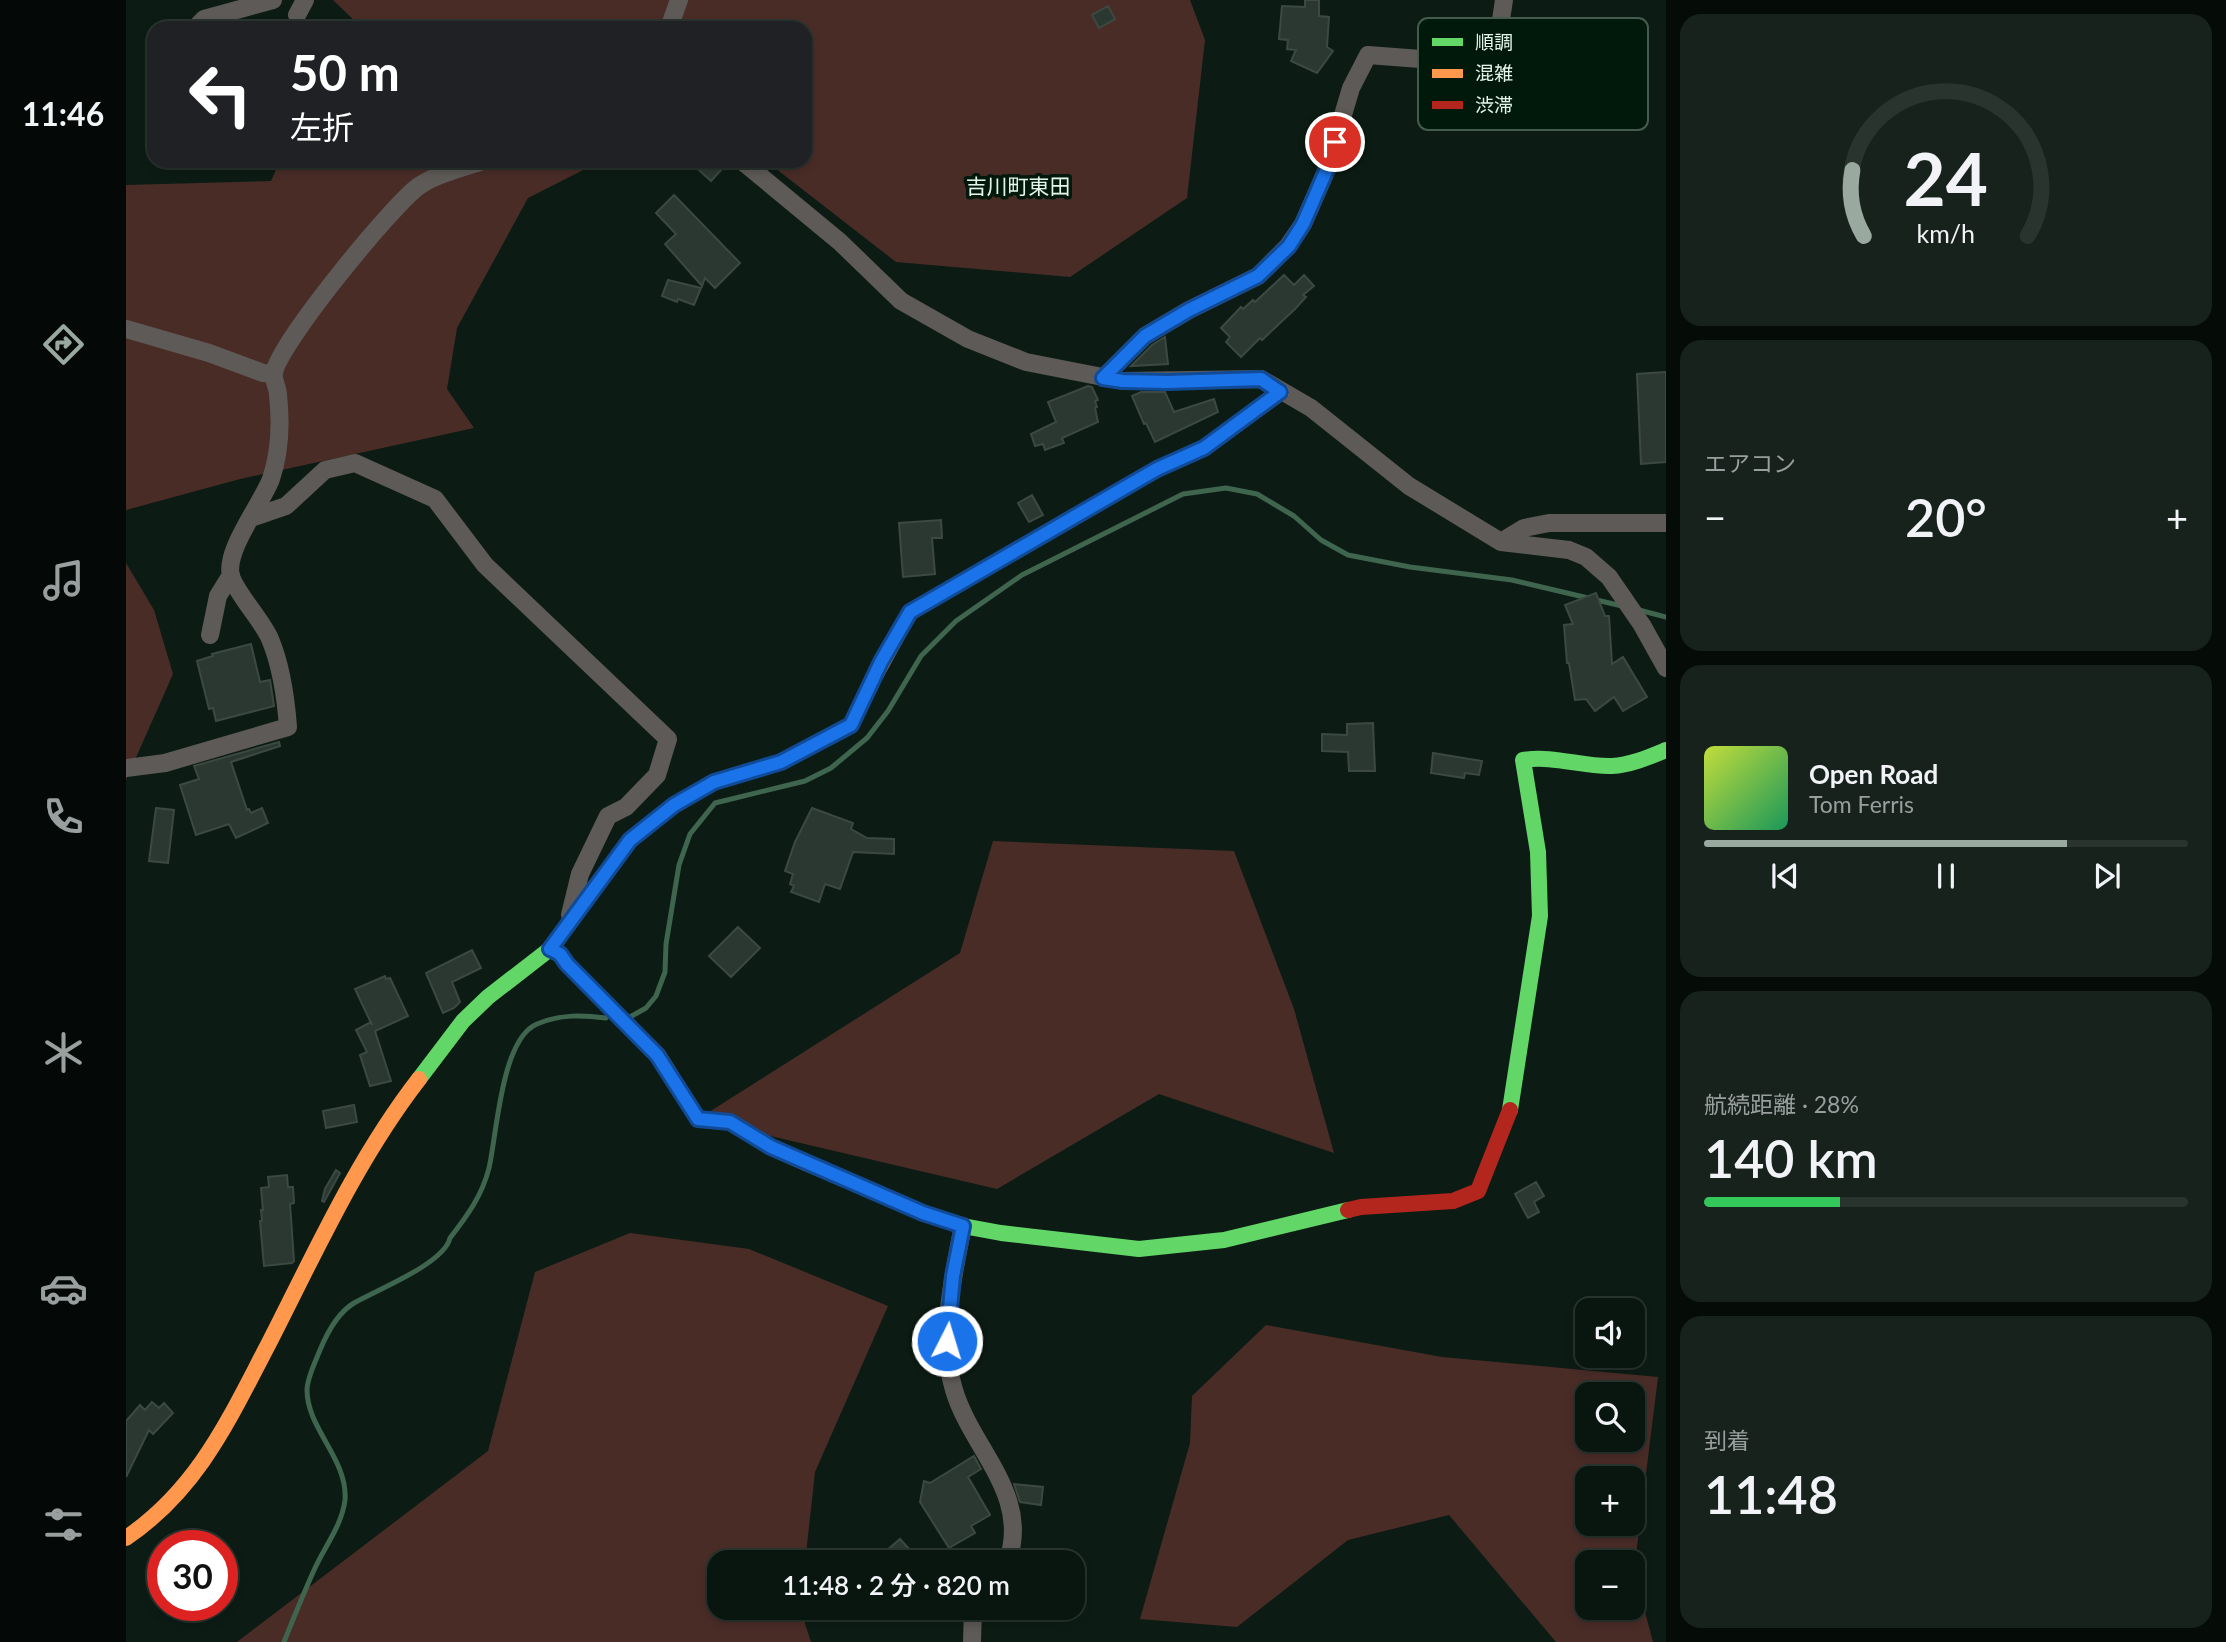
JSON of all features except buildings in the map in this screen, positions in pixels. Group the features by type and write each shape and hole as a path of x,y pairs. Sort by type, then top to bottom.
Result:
{"street":[{"path":"202,21 272,0"},
{"path":"672,21 679,0"},
{"path":"1501,18 1504,0"},
{"path":"1103,378 1145,336 1189,310 1258,276 1289,246 1303,224 1327,169 1351,88 1368,55 1418,59"},
{"path":"210,635 218,596 231,575 232,557 270,480 277,455 280,420 274,374 279,359 317,303 378,226 419,186 465,168"},
{"path":"750,168 840,242 901,301 968,339 1027,362 1123,381 1261,379 1311,408 1409,486 1501,542 1569,550 1586,557 1609,577 1642,625 1666,668"},
{"path":"126,329 263,373 274,374"},
{"path":"126,1538 143,1529 168,1506 189,1481 229,1418 372,1146 398,1106 463,1021 488,997 550,949 630,840 674,805 714,782 781,762 851,725 881,662 910,612 1157,469 1204,448 1280,392"},
{"path":"251,518 286,506 325,470 355,463 435,499 485,565 668,739 657,775 626,807 608,816 580,874 568,925"},
{"path":"1501,542 1524,528 1549,523 1666,523"},
{"path":"126,768 164,763 288,727 286,700 270,639 231,575"},
{"path":"550,949 560,954 657,1055 698,1119 730,1122 771,1147 923,1213 963,1226 1139,1249 1224,1240 1361,1207 1453,1201 1478,1191 1509,1114 1540,916 1538,852 1522,760 1540,756 1616,766 1666,750"},
{"path":"963,1226 953,1276 947,1341 953,1388 966,1423 1002,1481 1014,1527 1012,1550"},
{"path":"972,1642 973,1620"}],"shaded area":[{"path":"333,0 1190,0 1205,40 1187,198 1070,277 896,262 775,168 812,168 812,21 355,21"},
{"path":"277,168 587,168 528,198 457,328 447,389 474,428 240,479 126,510 126,185 271,181"},
{"path":"126,563 154,610 173,674 126,780"},
{"path":"993,841 1234,851 1294,1009 1334,1153 1159,1094 997,1189 698,1119 960,953"},
{"path":"630,1233 749,1249 888,1306 815,1472 806,1550 707,1550 707,1620 804,1620 811,1642 237,1642 488,1451 535,1272"},
{"path":"1266,1325 1442,1357 1658,1377 1645,1482 1645,1466 1575,1466 1575,1536 1638,1536 1637,1550 1575,1550 1575,1620 1645,1620 1645,1612 1653,1642 1556,1642 1449,1515 1348,1540 1237,1627 1140,1619 1190,1443 1192,1396"}],"waterway":[{"path":"630,1017 646,1008 656,996 665,972 666,944 679,865 690,834 715,803 805,781 831,768 867,738 888,711 921,656 956,621 1022,575 1183,494 1226,488 1257,494 1294,516 1321,540 1348,555 1410,567 1512,580 1622,606"},
{"path":"1639,610 1666,617"},
{"path":"284,1642 315,1568 337,1527 345,1500 340,1471 313,1418 307,1390 308,1380 326,1337 338,1317 354,1303 423,1267 436,1257 468,1214 486,1178 502,1089 515,1048 525,1033 537,1024 554,1018 606,1018"}],"traffic: fast":[{"path":"419,1079 463,1021 488,997 550,949 630,840 674,805 714,782 781,762 851,725 870,685"},
{"path":"1510,1110 1540,916 1538,852 1523,760 1546,759 1612,766 1633,762 1666,750"},
{"path":"806,1163 924,1213 963,1226 1139,1249 1224,1240 1348,1210"}],"traffic: slow":[{"path":"870,685 910,612 1157,469 1204,448 1281,392"},
{"path":"550,949 560,954 658,1055 698,1119 730,1122 770,1147 806,1163"},
{"path":"126,1538 174,1497 210,1450 240,1398 356,1174 419,1079"}],"traffic: jam":[{"path":"1348,1210 1453,1201 1478,1191 1510,1110"}],"district":[{"name":"吉川町東田","path":"1018,185"}],"route":[{"path":"947,1341 953,1276 963,1226 923,1213 771,1147 730,1122 698,1119 657,1055 560,954 550,949 630,840 674,805 714,782 781,762 851,725 881,662 910,612 1060,523 1157,469 1204,448 1280,392 1261,379 1167,382 1103,378 1145,336 1189,310 1258,276 1289,246 1303,224 1327,169 1335,142"}]}
